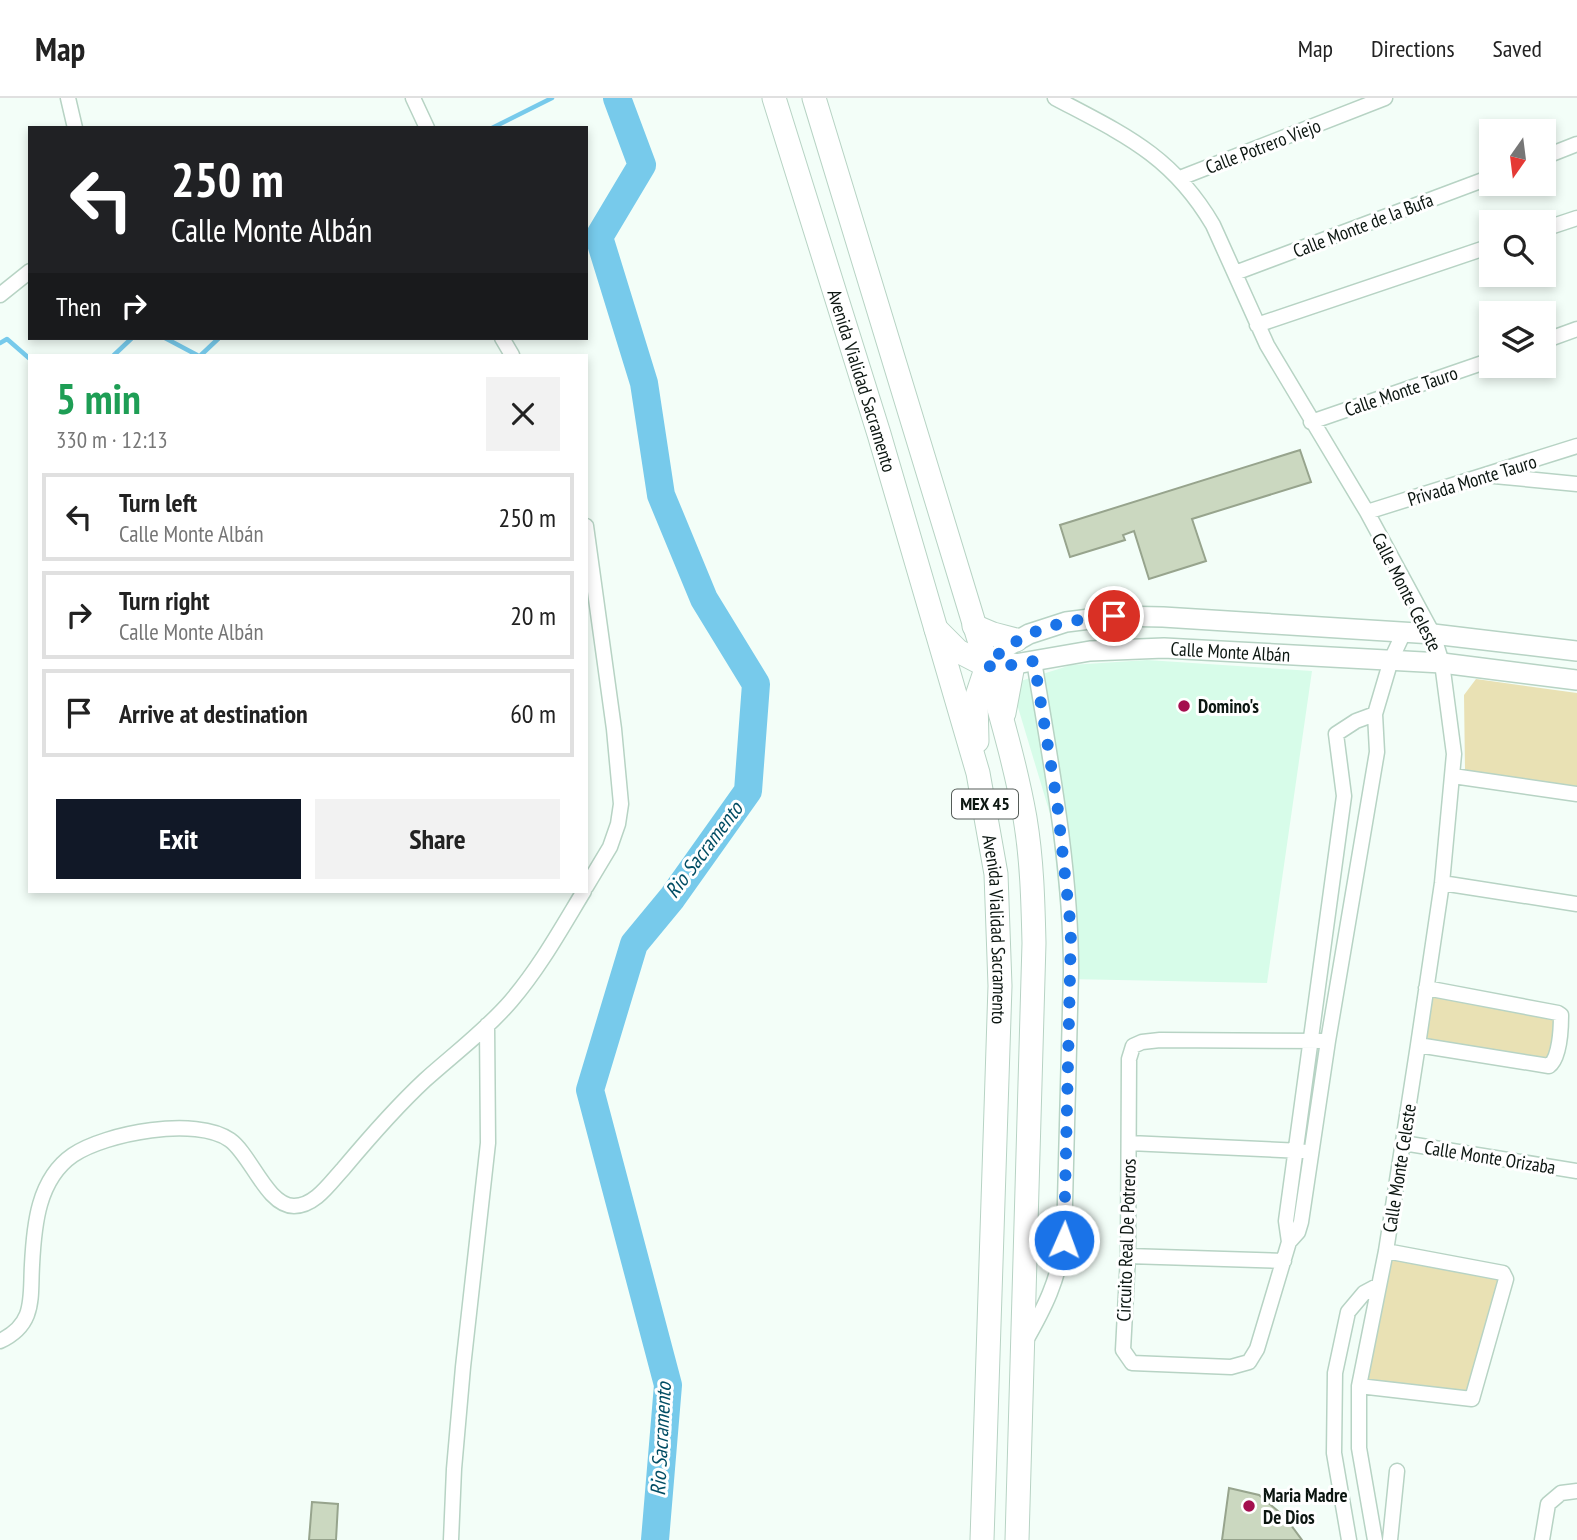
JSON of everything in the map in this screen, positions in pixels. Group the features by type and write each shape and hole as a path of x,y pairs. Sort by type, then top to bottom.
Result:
{"highway":[{"name":"Avenida Vialidad Sacramento","path":"774,98 879,434 933,627 978,773 991,838 1000,947 982,1540"},
{"name":"Avenida Vialidad Sacramento","path":"816,101 1003,723 1025,821 1033,896 1034,943 1017,1540"},
{"path":"974,626 1016,640"},
{"path":"933,627 958,651 986,666 978,688 975,712 978,773"},
{"path":"1003,723 1006,696 1024,663"}],"main road":[{"name":"Calle Monte Albán","path":"986,666 1016,640 1066,622 1114,616 1433,634 1577,652"},
{"name":"Calle Monte Albán","path":"986,666 1024,663 1090,651 1136,648 1442,663 1577,680"}],"street":[{"path":"68,98 75,126"},
{"path":"413,98 426,126"},
{"name":"Calle Monte Celeste","path":"1055,98 1139,144 1180,178 1213,225 1257,325 1311,422 1367,512 1433,634 1442,663 1454,754 1442,883 1386,1251 1359,1386 1359,1448 1376,1540"},
{"name":"Calle Potrero Viejo","path":"1180,178 1385,98"},
{"path":"1556,152 1577,144"},
{"name":"Calle Monte de la Bufa","path":"1235,273 1479,182"},
{"path":"1556,225 1577,218"},
{"path":"1257,325 1479,250"},
{"path":"0,295 28,273"},
{"path":"1556,337 1577,330"},
{"name":"Calle Monte Tauro","path":"1311,422 1479,364"},
{"name":"Privada Monte Tauro","path":"1367,512 1577,446"},
{"path":"1489,475 1577,484"},
{"path":"588,541 619,767 621,804 610,847 588,884"},
{"name":"Circuito Real De Potreros","path":"1328,1041 1160,1041 1133,1046 1129,1059 1128,1256 1123,1350 1132,1363 1231,1367 1249,1362 1258,1349 1289,1242 1298,1232 1301,1222 1328,1041 1377,752 1376,714 1391,660 1404,632"},
{"path":"1023,1347 1049,1301 1064,1240 1071,995 1071,930 1064,857 1024,663"},
{"name":"Circuito Real De Potreros","path":"1289,1242 1285,1225 1344,796 1336,734 1376,714"},
{"path":"1453,776 1577,794"},
{"path":"1442,883 1577,904"},
{"path":"0,1341 12,1335 22,1325 29,1309 33,1293 35,1238 43,1192 51,1175 74,1154 104,1141 169,1128 209,1130 229,1139 242,1150 262,1182 277,1199 290,1206 303,1206 332,1181 380,1125 423,1082 509,1003 529,979 583,893"},
{"path":"1418,1045 1552,1065 1555,1061 1561,1016 1558,1013 1426,988"},
{"path":"451,1540 461,1379 488,1143 487,1025"},
{"path":"1129,1143 1312,1152"},
{"name":"Calle Monte Orizaba","path":"1403,1143 1577,1171"},
{"path":"1359,1386 1471,1400 1506,1279 1503,1273 1386,1251"},
{"path":"1128,1256 1284,1261"},
{"path":"1349,1540 1334,1453 1335,1373 1348,1312 1364,1293 1379,1285"},
{"path":"1334,1453 1359,1448"},
{"path":"1390,1540 1397,1471"},
{"path":"1542,1540 1548,1504 1561,1493 1577,1491"}],"shaded area":[{"path":"1147,660 1312,671 1267,983 1068,979 1051,817 1011,684 1071,665"},
{"path":"1476,679 1577,693 1577,787 1465,770 1464,695"},
{"path":"1429,992 1561,1018 1551,1065 1422,1046"},
{"path":"1385,1254 1506,1274 1479,1402 1357,1385"}],"building":[{"path":"1300,450 1311,482 1192,519 1206,561 1149,579 1134,531 1123,535 1125,540 1070,557 1060,525"},
{"name":"Maria Madre De Dios","path":"1229,1488 1259,1495 1285,1517 1302,1540 1222,1540"},
{"path":"312,1502 338,1504 336,1540 309,1540"}],"waterway":[{"path":"496,126 552,98"},
{"name":"Rio Sacramento","path":"617,98 642,165 599,237 644,383 661,495 704,599 756,684 748,791 672,898 634,944 590,1090 668,1385 655,1540"},
{"path":"0,343 7,339 28,357"},
{"path":"115,354 130,340"},
{"path":"169,340 195,354"},
{"path":"202,354 217,340"}],"place":[{"name":"Domino's","path":"1184,706"},
{"name":"Maria Madre De Dios","path":"1249,1506"}],"route":[{"path":"1064,1240 1071,930 1057,802 1034,661 999,667 986,666 1016,640 1046,627 1114,616"}]}
